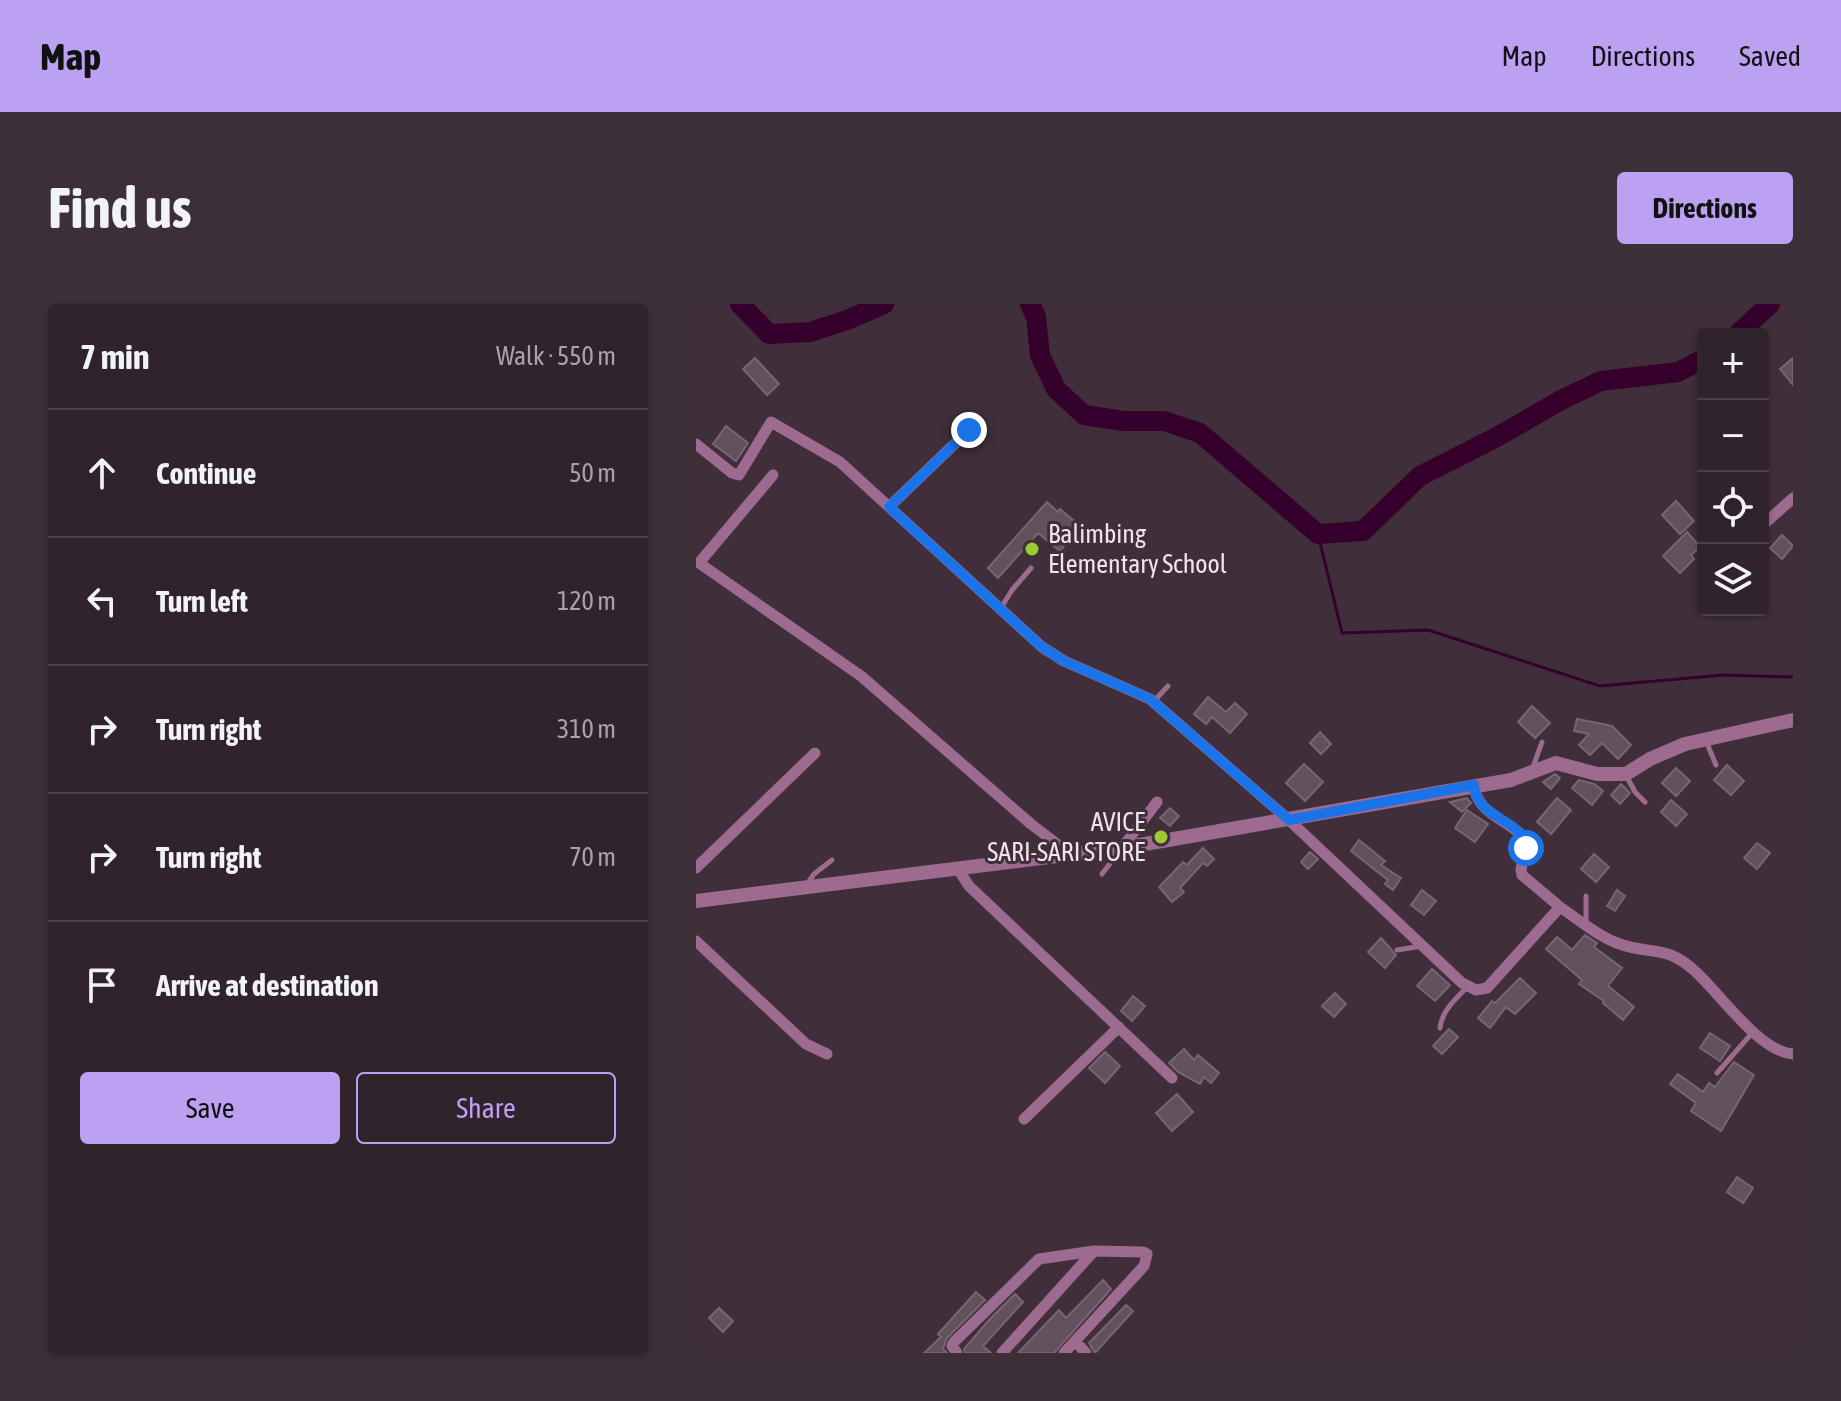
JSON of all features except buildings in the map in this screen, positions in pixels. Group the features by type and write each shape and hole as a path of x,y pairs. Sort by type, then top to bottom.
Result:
{"street":[{"path":"696,444 732,473 739,475 768,424 775,423 840,462 1042,647 1064,661 1153,701 1289,820 1468,986 1476,990 1487,988 1560,907"},
{"path":"889,507 969,430"},
{"path":"773,475 697,563 861,676 1031,824 1070,854"},
{"path":"1769,520 1793,498"},
{"path":"696,901 1122,848 1511,780 1556,763 1614,776 1626,774 1650,759 1685,744 1793,720"},
{"path":"696,868 815,753"},
{"path":"1474,785 1474,796 1480,805 1526,839 1521,870 1525,879 1606,938 1622,945 1664,951 1681,960 1754,1031 1778,1051 1793,1054"},
{"path":"1122,848 1157,802"},
{"path":"958,869 969,886 1172,1078"},
{"path":"696,941 806,1044 827,1054"},
{"path":"1024,1119 1119,1027"},
{"path":"1002,1353 1094,1251"},
{"path":"957,1353 952,1346 954,1342 1031,1264 1048,1256 1094,1251 1143,1252 1148,1255 1144,1266 1064,1353"},
{"path":"1075,1341 1086,1353"}],"lane":[{"path":"1001,609 1031,568"},
{"path":"1153,701 1168,686"},
{"path":"1705,740 1716,765"},
{"path":"1532,771 1542,742"},
{"path":"1626,774 1635,792 1645,802"},
{"path":"1102,874 1122,848"},
{"path":"806,888 814,874 832,860"},
{"path":"1586,896 1586,925"},
{"path":"1397,950 1423,946"},
{"path":"1440,1028 1447,1009 1468,986"},
{"path":"1717,1073 1754,1031"}],"waterway":[{"path":"740,304 769,334 810,332 884,304"},
{"path":"1030,304 1036,317 1040,355 1056,389 1084,415 1124,421 1164,421 1200,433 1318,534 1363,531 1420,476 1601,381 1678,372 1697,362"},
{"path":"1744,328 1770,304"},
{"path":"1318,534 1342,633 1428,630 1600,686 1723,675 1793,677"}],"place":[{"name":"Balimbing Elementary School","path":"1032,549"},
{"name":"AVICE SARI-SARI STORE","path":"1161,837"}],"route":[{"path":"969,430 889,507 1042,647 1064,661 1150,699 1289,820 1474,785 1474,796 1480,805 1521,833 1526,839 1526,848"}]}
